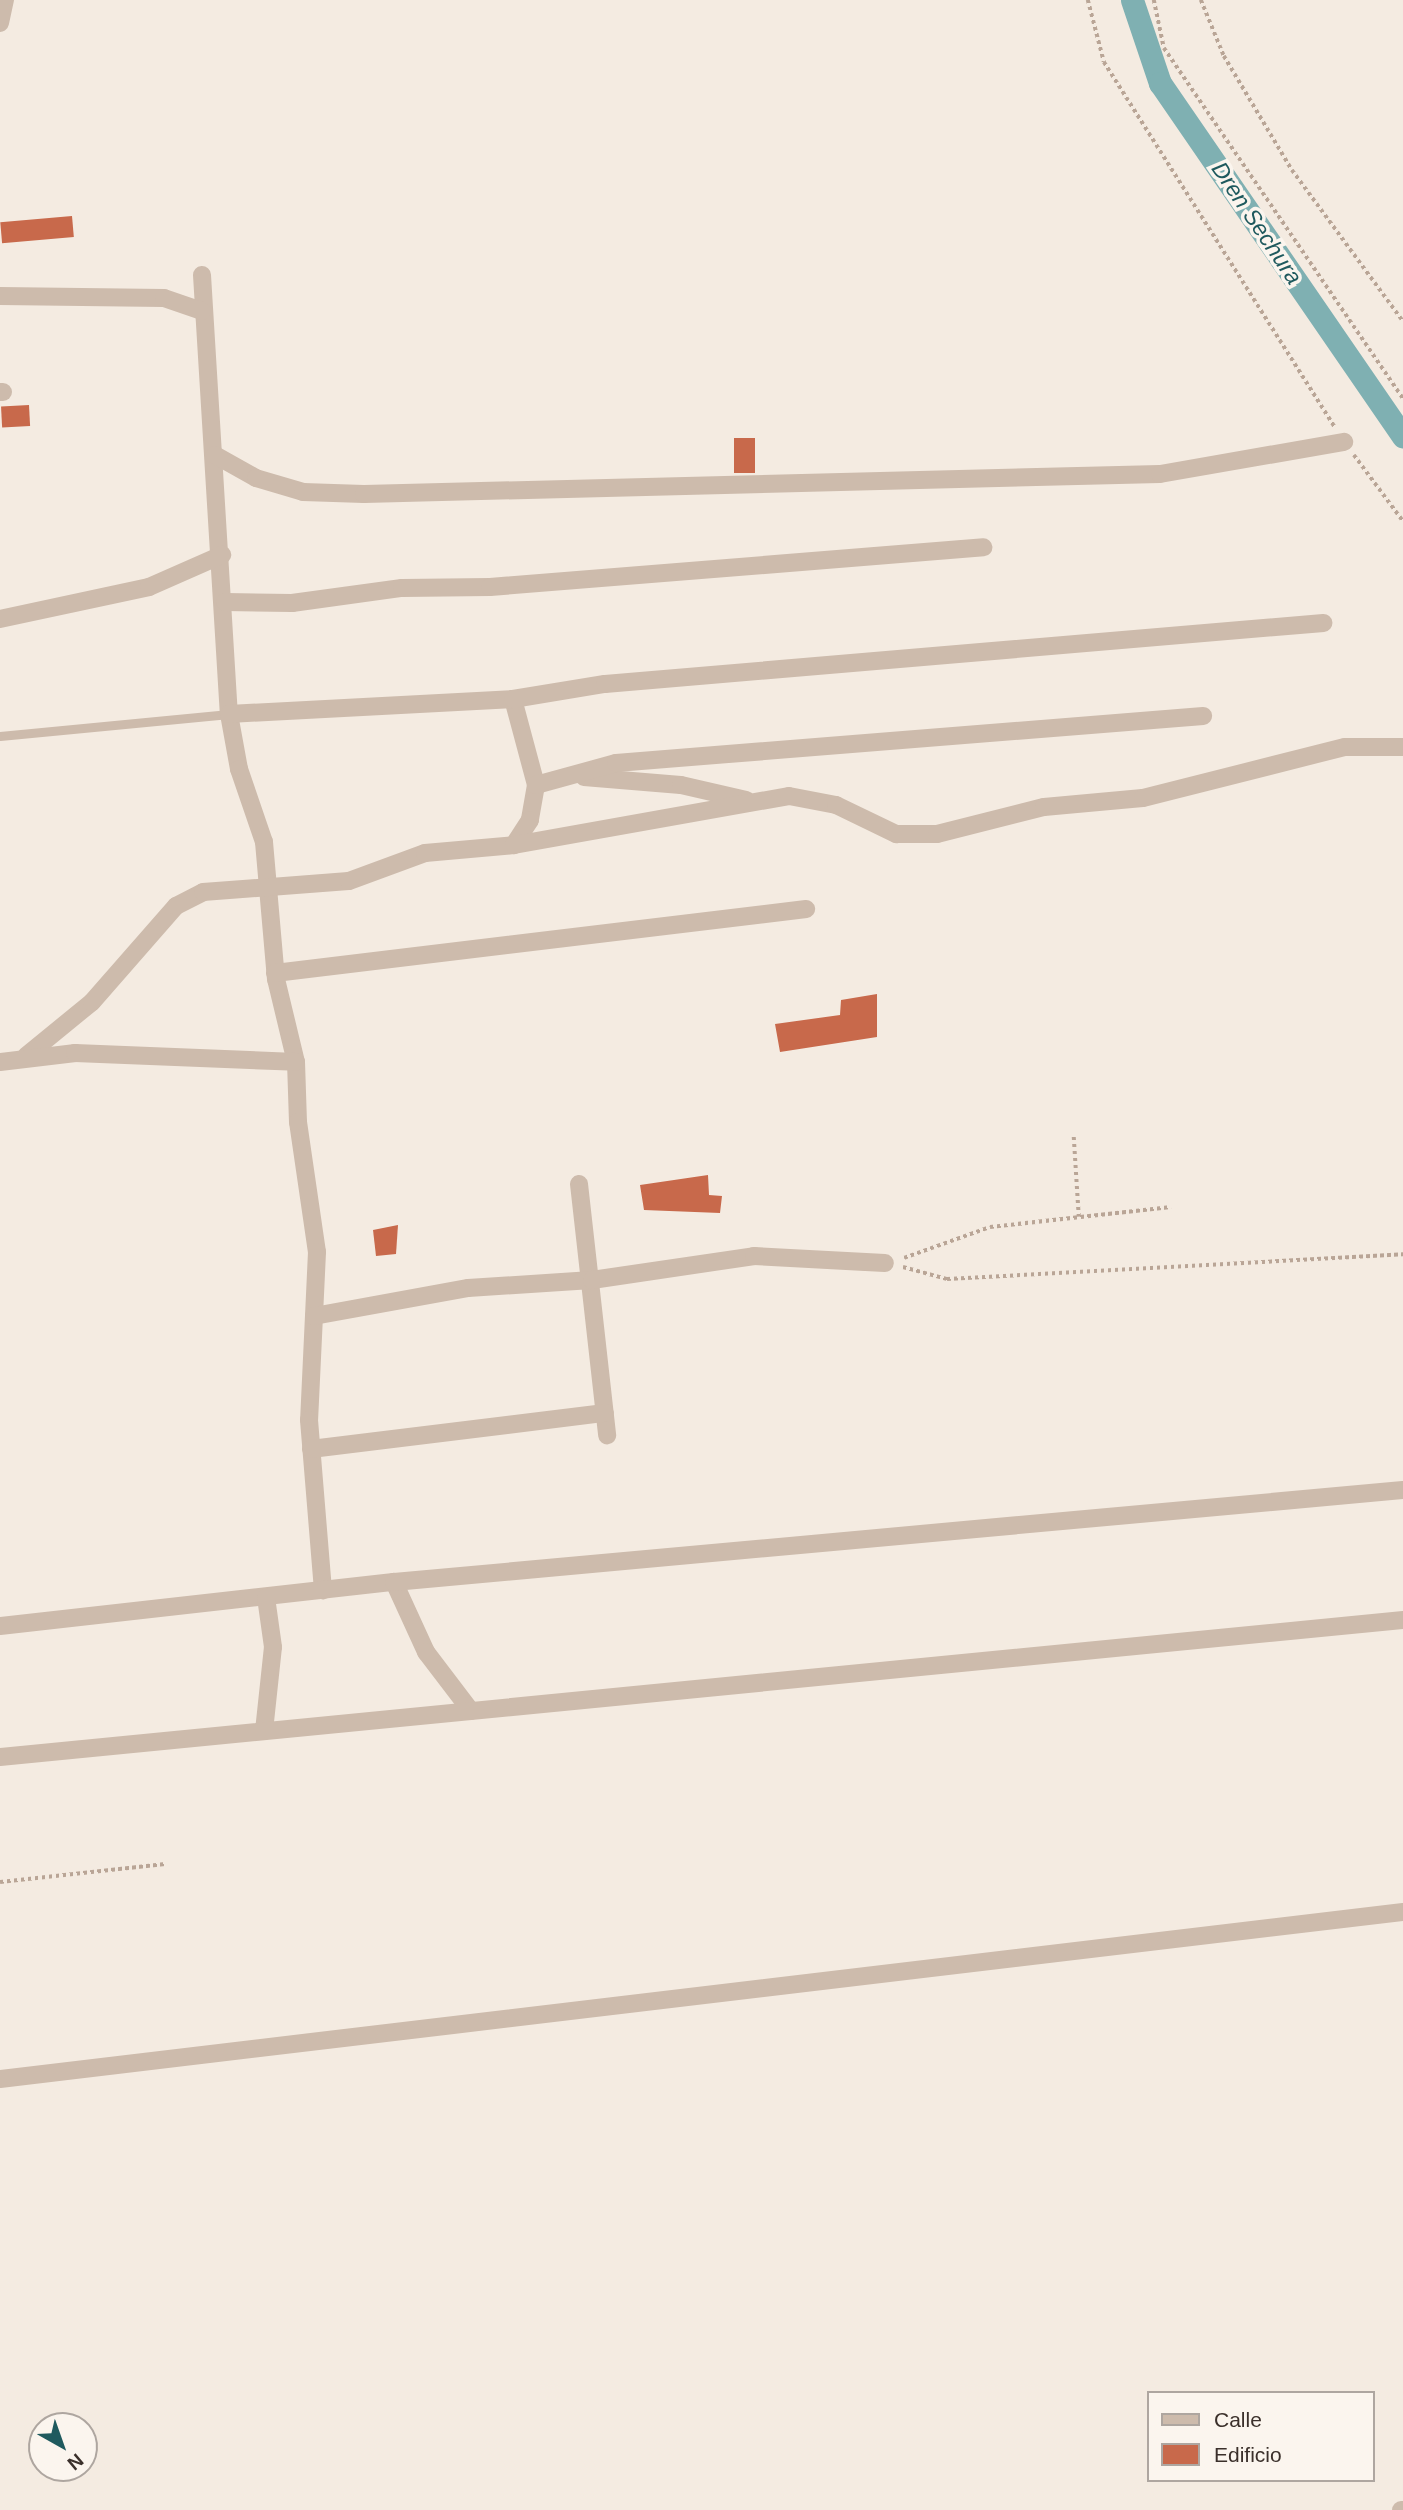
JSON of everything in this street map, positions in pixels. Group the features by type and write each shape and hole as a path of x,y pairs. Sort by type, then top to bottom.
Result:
{"street":[{"path":"0,23 5,0"},
{"path":"202,275 202,311 225,601 229,714 239,769 264,842 275,973 296,1062 298,1122 317,1252 311,1449 323,1590"},
{"path":"0,296 164,298 202,311"},
{"path":"215,455 256,478 303,492 364,494 1160,474 1345,442"},
{"path":"225,601 292,603 402,588 490,587 983,547"},
{"path":"0,619 149,587 222,555"},
{"path":"229,714 513,699 605,684 1323,622"},
{"path":"513,699 536,785 530,820 514,845"},
{"path":"536,785 616,763 1203,716"},
{"path":"26,1056 92,1002 176,906 203,892 349,881 425,853 514,845 754,802 816,800 896,834 937,834 1044,807 1143,798 1345,747 1403,747"},
{"path":"570,776 681,785 754,802"},
{"path":"275,973 806,909"},
{"path":"0,1062 26,1056 296,1062"},
{"path":"579,1184 592,1280 607,1435"},
{"path":"314,1316 468,1288 592,1280 754,1256 885,1263"},
{"path":"311,1449 605,1413"},
{"path":"0,1626 394,1582 1403,1490"},
{"path":"394,1582 426,1652 471,1711"},
{"path":"264,1731 273,1647 266,1597"},
{"path":"0,1757 1403,1620"},
{"path":"0,2078 1403,1912"}],"lane":[{"path":"0,736 229,714"}],"path":[{"path":"1088,0 1104,62 1345,442 1403,521"},
{"path":"1153,0 1164,48 1403,399"},
{"path":"1201,0 1224,56 1292,170 1403,321"},
{"path":"1074,1137 1079,1217"},
{"path":"885,1263 990,1227 1171,1207"},
{"path":"885,1263 947,1279 1403,1254"},
{"path":"0,1882 165,1864"}],"building":[{"path":"72,216 74,237 2,243 0,222"},
{"path":"29,405 30,426 2,427 1,406"},
{"path":"734,438 755,438 755,473 734,473"},
{"path":"877,994 877,1037 780,1052 775,1024 840,1015 841,1000"},
{"path":"708,1175 709,1195 722,1196 720,1213 644,1210 640,1185"},
{"path":"398,1225 396,1254 376,1256 373,1230"}],"waterway":[{"name":"Dren Sechura","path":"1132,0 1160,83 1403,437"}]}
